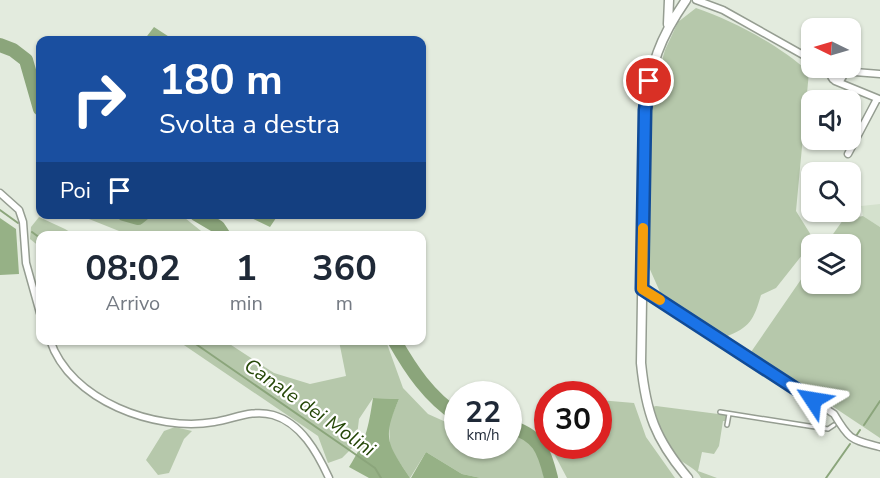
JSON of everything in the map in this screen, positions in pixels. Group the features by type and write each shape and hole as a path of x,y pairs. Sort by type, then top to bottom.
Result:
{"street":[{"path":"668,26 669,0"},
{"path":"683,0 657,51 645,110 641,363 645,399 656,431 674,462 688,478"},
{"path":"696,0 723,10 801,54"},
{"path":"713,0 723,10"},
{"path":"861,73 880,74"},
{"path":"833,78 835,81 878,99 848,154"},
{"path":"835,81 841,80 841,78"},
{"path":"845,78 851,87"},
{"path":"0,193 19,210 23,222 26,263 36,299"},
{"path":"642,289 834,414 842,429 857,441 880,447"},
{"path":"53,345 66,369 82,386 122,411 141,418 166,423 191,424 215,422 255,413 273,415 302,433 313,446 329,478"}],"lane":[{"path":"720,412 828,429 834,425"},
{"path":"727,425 729,414"}],"shaded area":[{"path":"696,8 725,20 784,52 801,65 801,78 808,78 807,90 801,90 802,150 796,211 810,234 801,234 801,256 776,288 761,295 750,322 725,337 660,292 648,265 651,98 665,50 678,22"},
{"path":"880,204 880,227 863,216 861,206"},
{"path":"861,216 880,227 880,438 751,352 801,280 801,294 861,294 861,234 833,234 842,222 861,222"},
{"path":"37,219 43,219 68,231 36,231 36,244 30,239 31,227"},
{"path":"89,219 122,219 138,222 144,219 186,219 201,231 119,231"},
{"path":"184,345 231,345 274,373 310,384 346,376 340,345 387,345 403,388 428,414 444,421 444,459 522,459 522,438 532,442 534,459 539,459 544,478 481,478 462,474 426,452 410,478 390,448 389,422 399,399 373,398 359,419 356,444 342,458 328,463 318,436"},
{"path":"612,401 634,403 646,437 675,478 567,478 557,459 612,459"},
{"path":"652,407 726,415 719,446 714,454 702,452 698,471 717,478 701,478 697,472 674,454"},
{"path":"175,427 192,431 184,439 169,473 158,475 146,460 164,431"}],"green space":[{"path":"154,27 168,36 147,36"},
{"path":"0,218 16,229 19,274 0,275"},
{"path":"253,219 275,219 270,227"},
{"path":"373,398 399,399 390,423 390,440 396,457 410,478 369,478 349,467 366,434"},
{"path":"426,452 462,474 481,478 411,478"}],"waterway":[{"path":"0,45 13,50 26,60 36,95"},
{"name":"Canale dei Molini","path":"0,210 18,223"},
{"path":"204,219 221,231"},
{"name":"Canale dei Molini","path":"32,232 36,235"},
{"name":"Canale dei Molini","path":"197,345 375,468 381,478"},
{"path":"397,345 422,382 444,405"},
{"path":"864,425 880,401"},
{"path":"856,436 860,430"},
{"path":"522,432 539,444 551,478"},
{"path":"826,478 850,444"}],"slow traffic":[{"path":"643,228 642,289 660,300"}],"route":[{"path":"649,81 645,110 642,289 813,400"}]}
